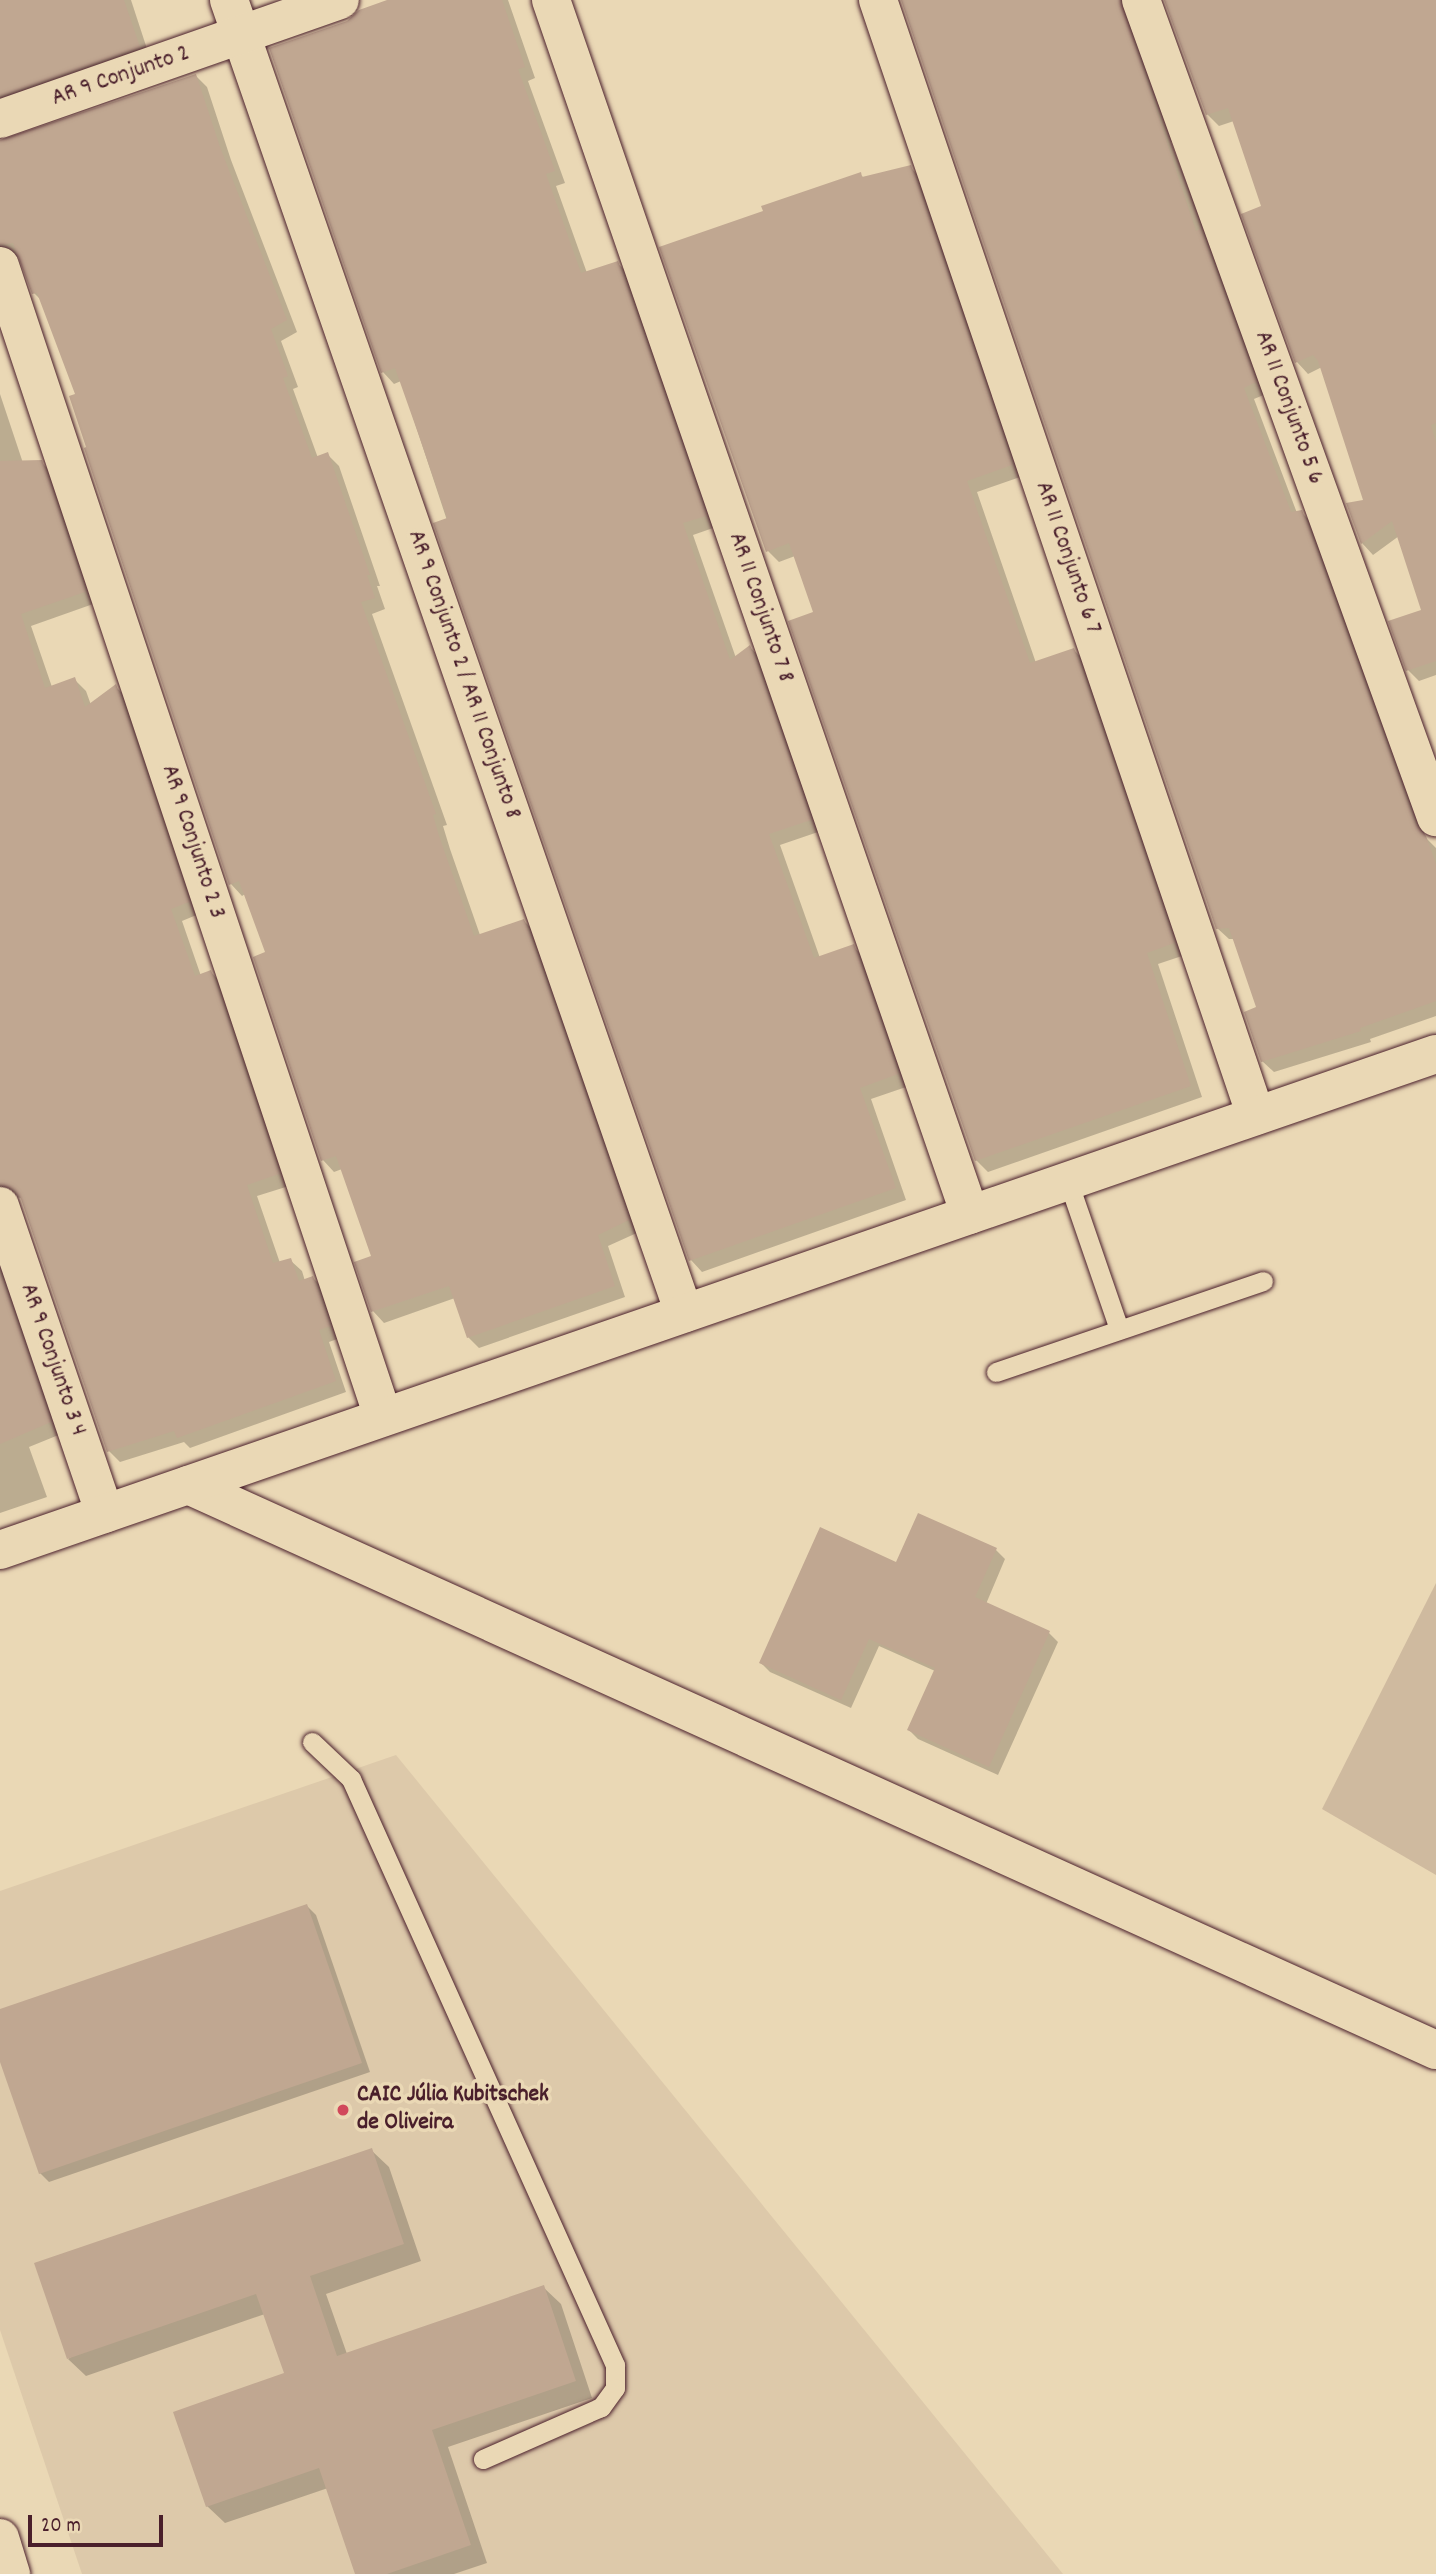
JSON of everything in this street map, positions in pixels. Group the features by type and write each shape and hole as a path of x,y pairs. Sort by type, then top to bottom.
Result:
{"street":[{"name":"AR 9 Conjunto 2 / AR 11 Conjunto 8","path":"229,0 684,1313"},
{"name":"AR 9 Conjunto 2","path":"0,119 341,0"},
{"name":"AR 11 Conjunto 7 8","path":"551,0 970,1215"},
{"name":"AR 11 Conjunto 6 7","path":"878,0 1256,1116"},
{"name":"AR 11 Conjunto 5 6","path":"1141,0 1436,817"},
{"name":"AR 9 Conjunto 2 3","path":"0,266 383,1417"},
{"path":"0,1550 1436,1054"},
{"name":"AR 9 Conjunto 3 4","path":"0,1206 104,1514"},
{"path":"188,1485 1436,2050"},
{"path":"0,2538 11,2574"}],"lane":[{"path":"1068,1181 1118,1329"},
{"path":"996,1372 1263,1281"},
{"path":"312,1742 351,1779 615,2365 614,2388 601,2407 483,2459"}],"shaded area":[{"path":"1436,1583 1436,1875 1322,1809"},
{"name":"CAIC Júlia Kubitschek de Oliveira","path":"396,1755 1063,2574 82,2574 0,2330 0,1891"}],"building":[{"path":"0,0 124,0 140,47 0,96"},
{"path":"387,0 502,0 525,67 518,69 555,171 546,174 581,273 618,261 706,516 683,523 730,660 750,645 811,820 769,834 814,958 854,944 898,1074 860,1088 896,1188 689,1261 433,523 447,518 419,436 395,368 381,373 269,48 347,21 359,10"},
{"path":"901,0 1120,0 1196,231 1200,229 1256,382 1244,388 1291,512 1302,510 1415,824 1426,836 1436,864 1436,1001 1360,1028 1361,1031 1261,1062 1244,1012 1256,1007 1229,928 1216,929"},
{"path":"1164,0 1436,0 1436,423 1431,425 1436,443 1436,661 1406,671 1388,621 1421,610 1392,521 1361,544 1346,503 1363,500 1318,361 1313,355 1295,363 1241,214 1261,206 1228,108 1206,115"},
{"path":"196,74 220,147 287,320 271,329 288,376 283,378 312,458 328,452 370,575 367,575 375,598 361,602 436,814 433,815 439,836 474,936 524,919 629,1220 598,1235 615,1286 467,1338 449,1286 371,1312 354,1262 371,1256 336,1156 321,1161 253,957 265,952 239,881 229,885 84,448 86,447 69,396 75,394 37,293 32,294 13,243 0,245 0,140"},
{"path":"911,165 1012,465 967,481 1030,663 1074,648 1174,943 1147,953 1191,1086 975,1161 788,621 813,612 789,543 766,552 659,247 763,211 761,206 861,172 862,177"},
{"path":"42,460 85,592 21,614 45,688 75,677 85,707 116,684 189,902 171,909 195,976 211,970 279,1174 247,1185 273,1263 291,1258 299,1281 313,1276 330,1326 319,1330 336,1381 177,1438 174,1431 107,1452 21,1199 14,1189 0,1185 0,461"},
{"path":"0,1274 51,1422 0,1444"},
{"path":"918,1513 997,1548 975,1597 1050,1631 989,1767 907,1730 935,1668 869,1639 841,1700 759,1663 820,1527 896,1562"},
{"path":"307,1904 362,2063 39,2174 0,2062 0,2009"},
{"path":"372,2148 404,2244 310,2276 337,2356 544,2285 576,2381 432,2430 471,2545 387,2574 355,2574 319,2468 206,2507 173,2412 284,2373 256,2294 67,2359 34,2263"}],"place":[{"name":"CAIC Júlia Kubitschek de Oliveira","path":"343,2110"}]}
